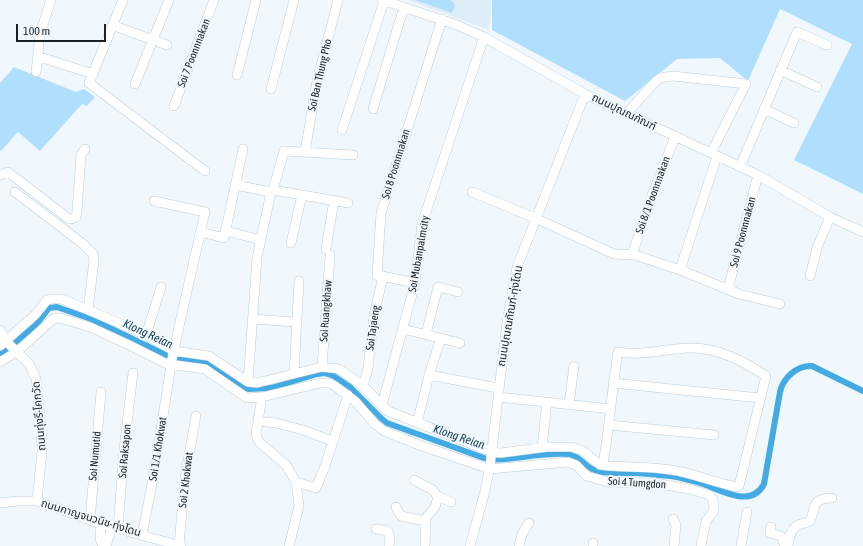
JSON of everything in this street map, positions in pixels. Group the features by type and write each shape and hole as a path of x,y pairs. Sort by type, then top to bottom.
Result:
{"street":[{"path":"36,72 42,28 51,0"},
{"path":"123,0 89,83 205,171"},
{"path":"135,84 169,0"},
{"name":"Soi 7 Poonnnakan","path":"174,106 214,0"},
{"path":"237,75 256,0"},
{"path":"271,89 294,0"},
{"name":"Soi Ban Thung Pho","path":"304,152 317,81 338,0"},
{"path":"342,130 383,0"},
{"name":"ถนนปุณณกัณฑ์","path":"383,0 442,19 484,37 585,94 758,175 830,217 863,232"},
{"path":"373,109 404,7"},
{"name":"Soi 8 Poonnnakan","path":"380,276 380,213 442,19"},
{"path":"112,25 167,45"},
{"path":"740,167 797,32 827,45"},
{"name":"Soi Mubanpalmcity","path":"382,405 415,284 422,224 484,37"},
{"path":"37,56 93,74"},
{"path":"780,70 816,87"},
{"path":"626,114 660,78 673,76 746,84 714,154 680,270"},
{"name":"ถนนปุณณกัณฑ์-ทุ่งโดน","path":"470,546 490,468 507,322 517,267 585,94"},
{"path":"764,109 794,123"},
{"name":"Soi 8/1 Poonnnakan","path":"632,255 652,195 675,137"},
{"path":"4,174 69,219 72,219 76,217 77,211 80,156 85,149"},
{"path":"201,232 224,238 243,150"},
{"path":"248,382 257,258 272,191 284,151 353,155"},
{"name":"Soi 9 Poonnnakan","path":"728,290 758,175"},
{"path":"235,185 348,203"},
{"path":"15,192 83,244 93,254 94,261 88,309"},
{"path":"472,192 535,218 614,254 632,255 680,270 739,294 780,304"},
{"path":"291,243 302,195"},
{"name":"Soi Ruangkhaw","path":"322,367 328,252 334,200"},
{"name":"Soi 1/1 Khokwat","path":"142,535 153,479 171,364 205,212 154,201"},
{"path":"810,276 817,248 830,217"},
{"path":"226,231 261,240"},
{"path":"380,276 415,284"},
{"name":"Soi Tajaeng","path":"363,386 368,368 380,276"},
{"path":"294,374 299,281"},
{"path":"426,334 438,287 458,292"},
{"path":"146,335 161,288"},
{"path":"3,343 36,314 47,300 62,299 146,335 174,352 209,356 248,382 257,383 322,367 334,368 342,371 363,386 388,411 492,453 542,447 566,447 579,449 603,466 644,466 671,470 689,473 738,487 766,376 729,356 690,348 639,353 618,352 613,383 610,425 603,466"},
{"path":"0,362 17,351 52,320 58,318 84,325 107,334 163,362 205,370 247,398 262,397 324,382 333,384 358,404 375,424 384,431 419,445 490,468"},
{"path":"253,318 296,322"},
{"path":"403,329 460,343"},
{"name":"ถนนทุ่งรี-โคกวัด","path":"0,330 3,343 17,351 30,364 36,378 42,451 36,501"},
{"path":"417,423 441,338"},
{"path":"569,404 574,366"},
{"name":"Soi Raksapon","path":"106,546 115,528 133,373"},
{"path":"430,375 498,393 547,402 611,409"},
{"path":"613,383 760,398"},
{"name":"Soi Numutid","path":"90,520 101,392"},
{"path":"296,482 316,488 325,466 348,395"},
{"path":"262,397 256,433 258,441 284,463 296,482 299,506 289,546"},
{"path":"542,447 547,402"},
{"name":"Soi 2 Khokwat","path":"180,546 185,478 196,416"},
{"path":"258,421 276,423 303,430 332,441"},
{"path":"610,425 714,435"},
{"name":"Soi 4 Tumgdon","path":"490,468 568,462 576,465 587,476 608,482 654,483 686,488 709,495 712,498 714,508 713,512 706,521 701,546"},
{"path":"414,480 433,490 437,496 451,502"},
{"path":"424,546 426,521 436,505 437,496"},
{"path":"787,546 790,535 794,529 798,525 811,520 817,501 832,498"},
{"name":"ถนนกาญจนวนิช-ทุ่งโดน","path":"0,503 36,501 101,524 180,546"},
{"path":"396,507 401,516 426,521"},
{"path":"741,546 747,512"},
{"path":"673,519 676,525 674,546"},
{"path":"519,546 522,534 529,523"},
{"path":"101,524 100,539 103,546"},
{"path":"771,527 770,533 781,536 787,546"},
{"path":"376,529 388,531 390,538 389,546"},
{"path":"148,546 152,537"}],"shaded area":[{"path":"408,0 492,0 489,30"},
{"path":"415,0 450,0 455,6 452,13"},
{"path":"492,0 863,0 863,194 794,160 852,44 780,9 748,81 720,58 677,59 625,101 492,30"},
{"path":"14,67 76,92 84,89 95,97 87,106 82,104 40,151 18,132 1,151 0,150 0,83"}],"waterway":[{"name":"Klong Reian","path":"0,355 36,325 49,308 57,307 91,319 168,356 207,362 248,389 271,388 317,374 325,373 332,375 350,387 387,423 484,458 500,460 547,454 567,454 576,457 590,468 598,471 677,477 700,483 735,496 744,497 752,495 764,484 780,392 787,377 796,370 806,366 812,366 863,391"}]}
